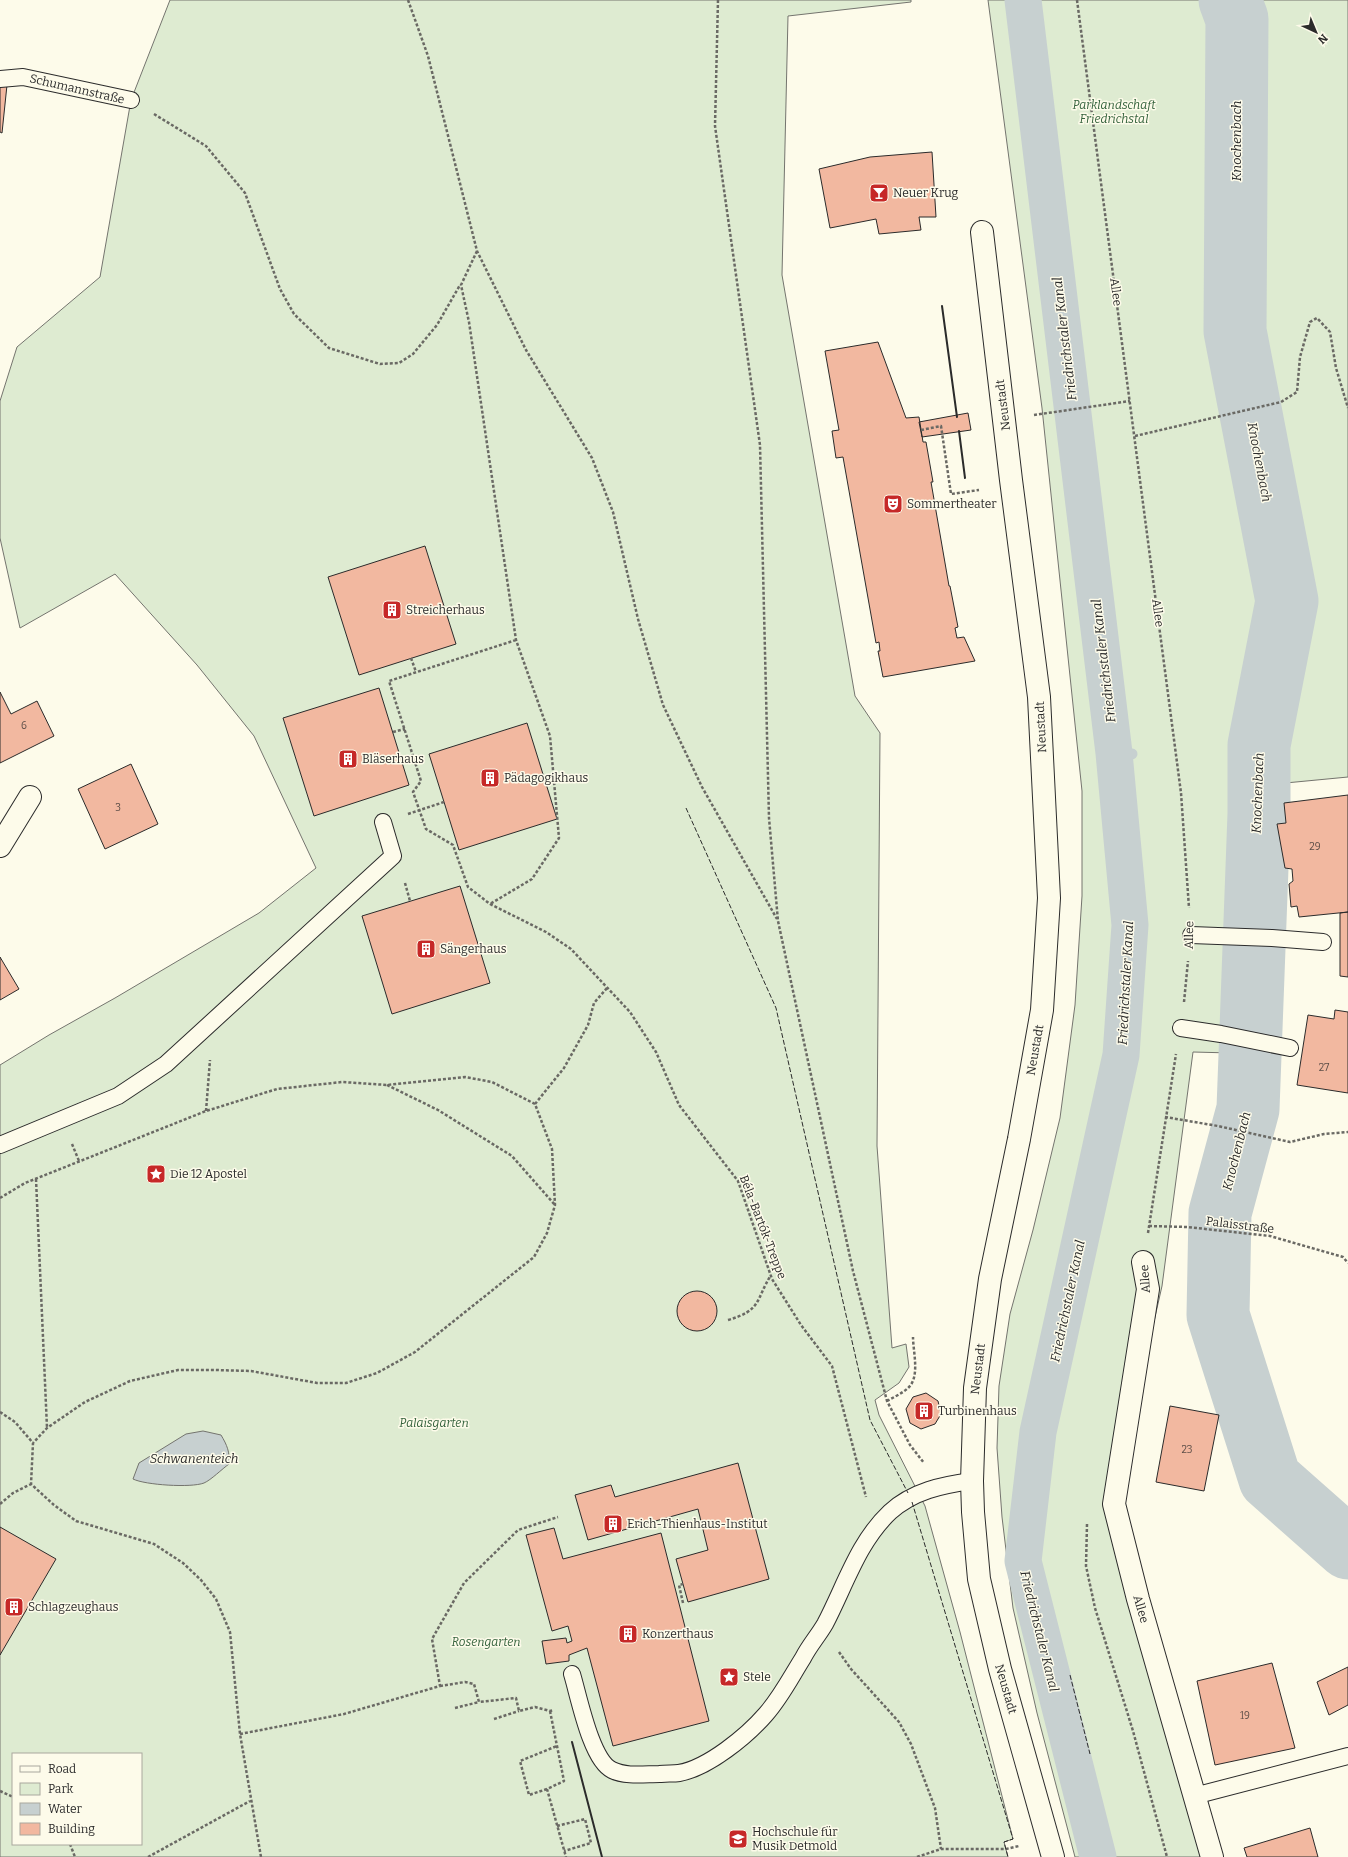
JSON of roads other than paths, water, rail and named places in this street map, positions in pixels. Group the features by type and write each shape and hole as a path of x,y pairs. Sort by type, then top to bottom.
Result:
{"main road":[{"name":"Neustadt","path":"982,232 1011,480 1039,697 1049,898 1042,1010 1019,1139 990,1279 975,1388 972,1481 979,1579 1000,1669 1053,1857"},
{"path":"0,846 30,797"},
{"name":"Allee","path":"1143,1262 1148,1289 1114,1504 1141,1606 1212,1857"}],"lane":[{"name":"Schumannstraße","path":"0,79 23,77 131,100"},
{"path":"0,1145 118,1096 166,1064 393,856 383,822"},
{"path":"1191,935 1272,938 1323,942"},
{"path":"1181,1028 1221,1034 1290,1048"},
{"path":"572,1674 594,1750 601,1762 611,1770 624,1774 679,1773 710,1760 750,1731 766,1714 824,1626 862,1547 891,1511 910,1497 940,1486 972,1481"},
{"path":"1194,1796 1348,1756"}],"water":[{"name":"Schwanenteich","path":"203,1431 221,1435 229,1456 229,1464 210,1479 198,1485 179,1486 147,1483 133,1479 139,1463 186,1434"}],"waterway":[{"name":"Friedrichstaler Kanal","path":"1023,0 1114,753 1130,925 1121,1055 1038,1432 1023,1561 1098,1857"},
{"name":"Knochenbach","path":"1230,0 1237,19 1235,331 1287,601 1259,745 1259,814 1248,1109 1220,1213 1218,1315 1270,1479 1348,1548"},
{"path":"1114,753 1132,754"}],"place":[{"name":"Neuer Krug","path":"879,193"},
{"name":"Sommertheater","path":"893,504"},
{"name":"Streicherhaus","path":"392,610"},
{"name":"Bläserhaus","path":"348,759"},
{"name":"Pädagogikhaus","path":"490,778"},
{"name":"Sängerhaus","path":"426,949"},
{"name":"Die 12 Apostel","path":"156,1174"},
{"name":"Turbinenhaus","path":"924,1411"},
{"name":"Erich-Thienhaus-Institut","path":"613,1524"},
{"name":"Schlagzeughaus","path":"14,1607"},
{"name":"Konzerthaus","path":"628,1634"},
{"name":"Stele","path":"729,1677"},
{"name":"Hochschule für Musik Detmold","path":"738,1839"}],"park label":[{"name":"Parklandschaft Friedrichstal","path":"1114,112"},
{"name":"Palaisgarten","path":"434,1423"},
{"name":"Rosengarten","path":"486,1642"}]}
